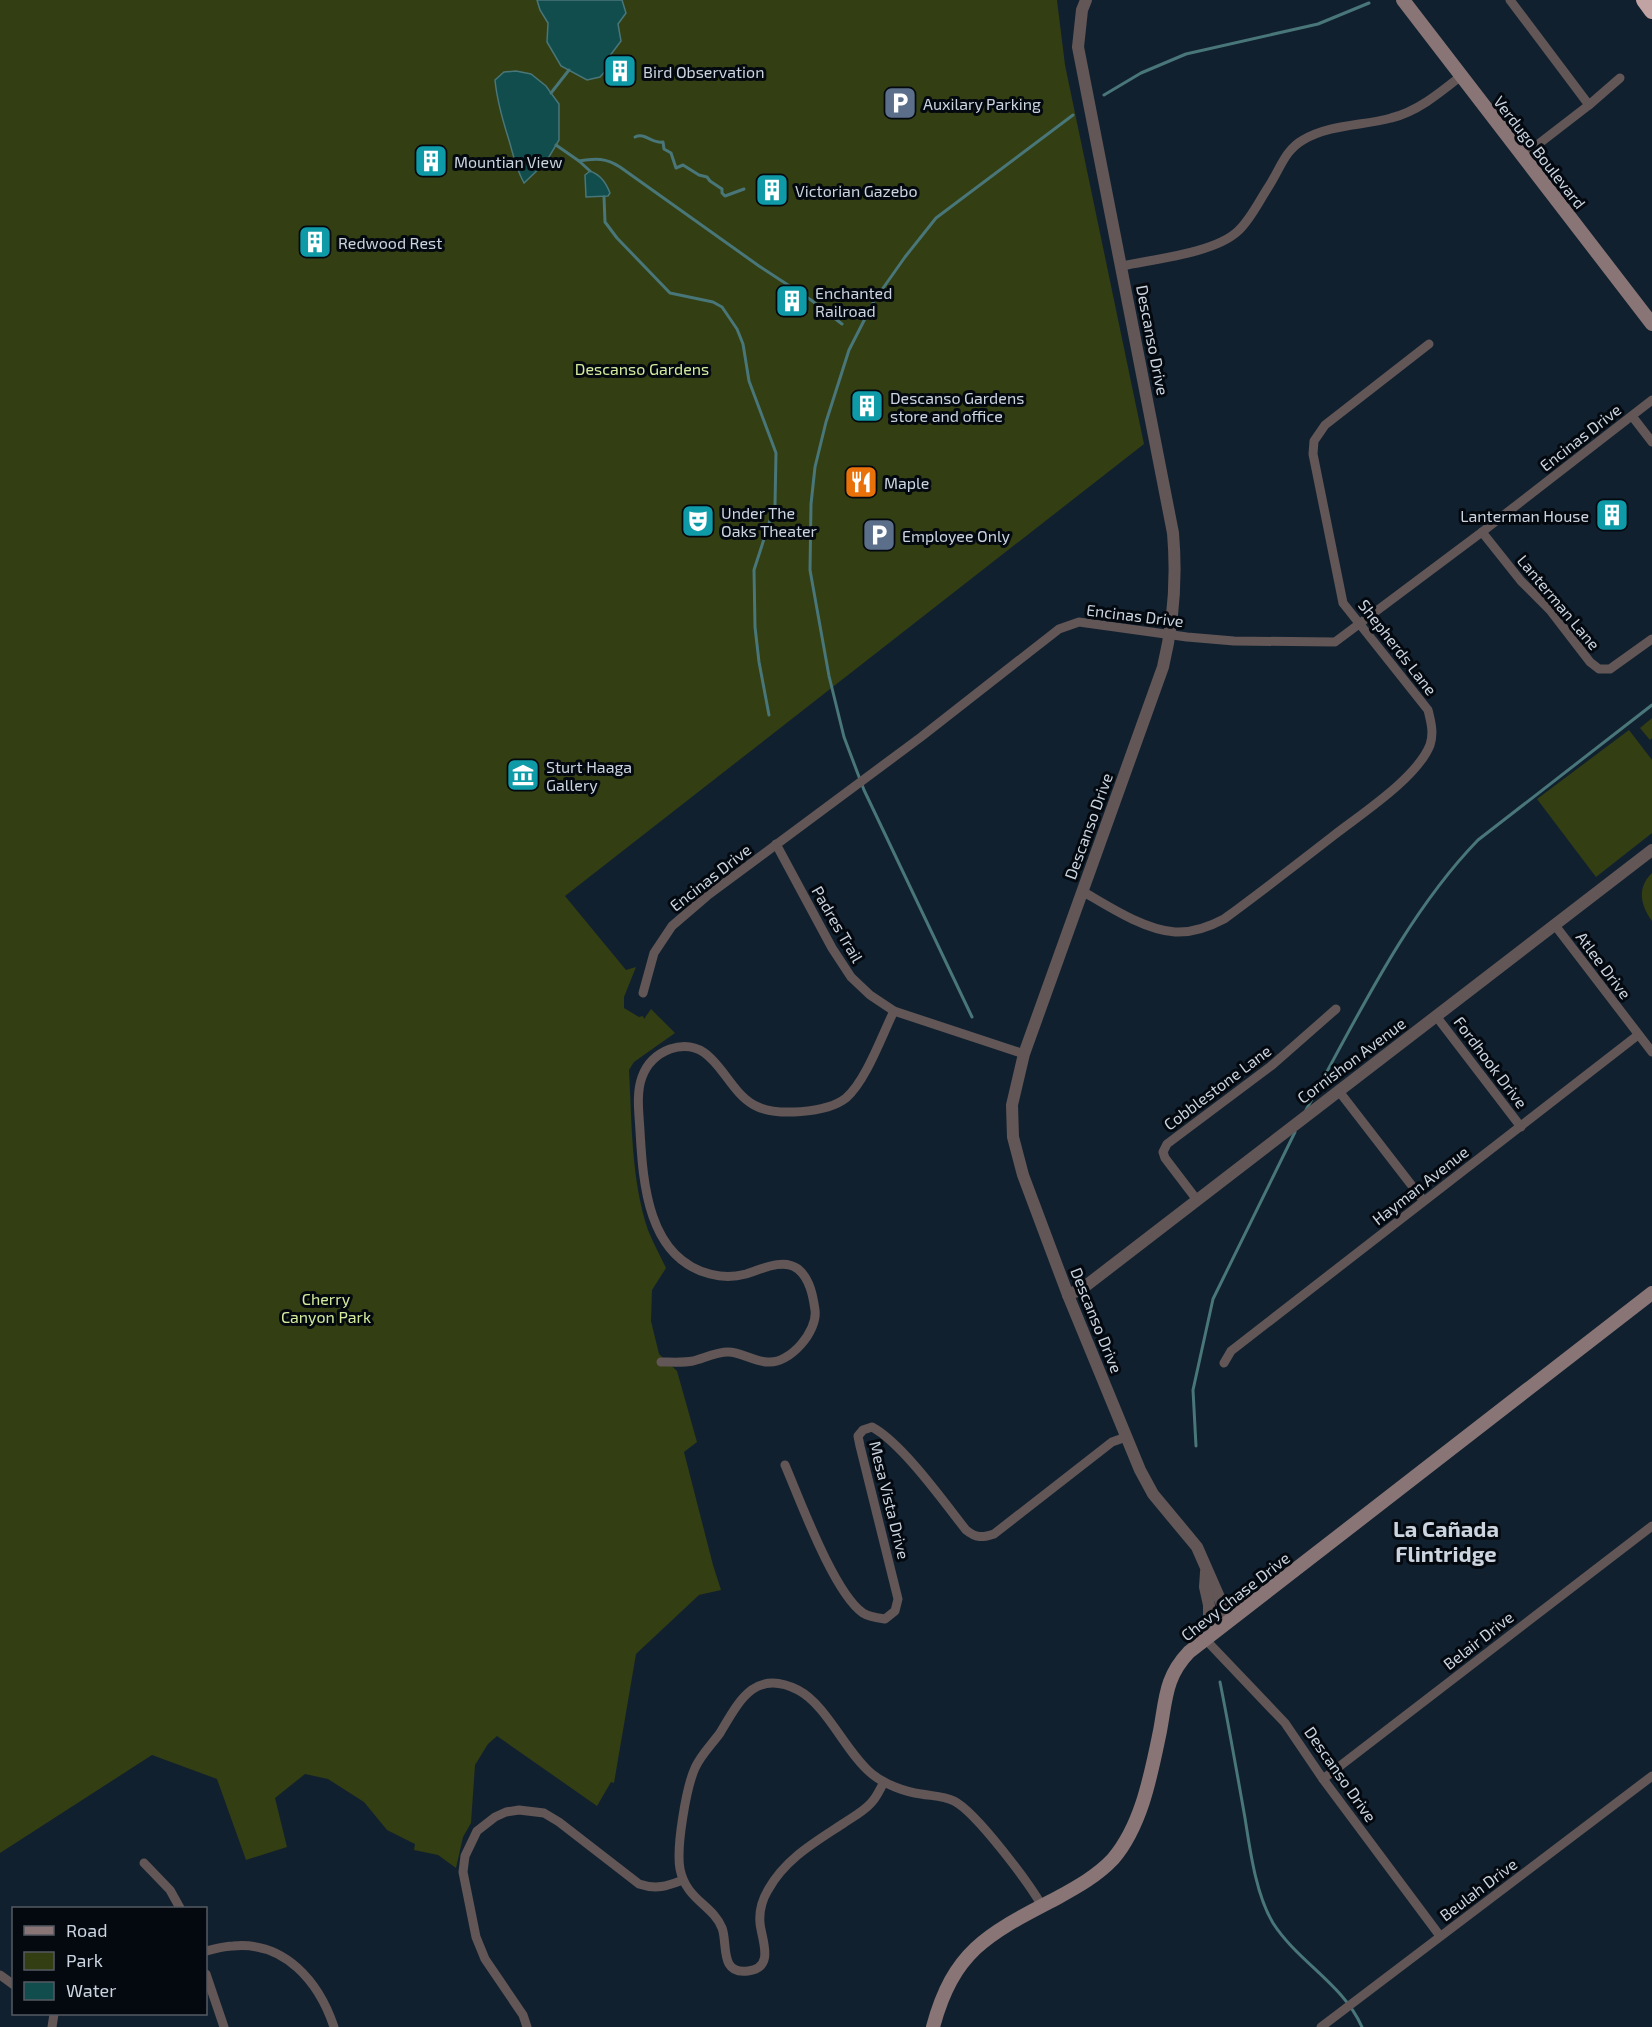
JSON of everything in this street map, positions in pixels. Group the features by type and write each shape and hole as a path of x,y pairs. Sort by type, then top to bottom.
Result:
{"highway":[{"path":"1644,0 1652,11"}],"main road":[{"name":"Verdugo Boulevard","path":"1403,0 1652,324"},
{"name":"Chevy Chase Drive","path":"933,2027 941,2000 950,1981 960,1964 972,1951 993,1932 1079,1886 1112,1859 1130,1832 1142,1804 1160,1732 1167,1686 1178,1665 1207,1637 1652,1293"}],"street":[{"name":"Descanso Drive","path":"1086,0 1082,10 1078,47 1173,533 1176,567 1175,596 1171,635 1163,667 1024,1054 1012,1105 1013,1137 1023,1175 1068,1295 1145,1481 1197,1547 1229,1620"},
{"path":"1510,0 1589,105"},
{"path":"1122,266 1217,245 1232,236 1246,221 1285,156 1301,141 1315,133 1393,118 1421,105 1461,76"},
{"path":"1523,156 1620,78"},
{"name":"Shepherds Lane","path":"1082,891 1137,921 1162,929 1175,932 1206,928 1224,920 1405,778 1422,759 1430,744 1432,728 1428,710 1343,603 1313,454 1314,441 1325,425 1429,344"},
{"name":"Encinas Drive","path":"643,993 654,953 672,926 707,896 921,737 1059,629 1079,622 1234,641 1332,643 1482,532 1652,400"},
{"path":"1632,416 1652,442"},
{"name":"Lanterman Lane","path":"1482,532 1521,581 1550,610 1596,667 1603,670 1610,669 1652,639"},
{"name":"Padres Trail","path":"776,844 832,948 852,977 870,995 894,1011 1024,1054"},
{"name":"Cornishon Avenue","path":"1068,1295 1083,1288 1652,850"},
{"name":"Atlee Drive","path":"1554,924 1652,1052"},
{"name":"Cobblestone Lane","path":"1197,1200 1165,1158 1163,1152 1167,1144 1270,1066 1336,1010"},
{"path":"661,1362 690,1361 728,1352 769,1363 785,1356 802,1344 812,1331 816,1315 814,1296 808,1281 798,1269 785,1264 731,1276 712,1275 693,1269 677,1257 664,1242 655,1223 647,1195 642,1155 638,1096 642,1077 649,1063 661,1053 691,1046 703,1051 716,1063 742,1096 753,1105 768,1111 817,1110 842,1100 856,1086 894,1011"},
{"name":"Fordhook Drive","path":"1436,1016 1521,1127"},
{"name":"Hayman Avenue","path":"1224,1363 1231,1351 1638,1035"},
{"path":"1338,1090 1424,1200"},
{"name":"Mesa Vista Drive","path":"785,1465 828,1563 845,1592 862,1613 874,1618 885,1619 896,1611 898,1599 860,1446 858,1436 863,1430 872,1427 882,1433 966,1530 975,1537 984,1538 994,1534 1112,1442 1126,1437"},
{"name":"Belair Drive","path":"1323,1779 1652,1526"},
{"path":"1206,1572 1205,1587 1209,1605 1207,1637"},
{"name":"Descanso Drive","path":"1207,1637 1285,1723 1323,1779 1440,1936"},
{"path":"884,1782 872,1802 784,1866 760,1907 760,1924 766,1943 762,1964 754,1970 745,1972 736,1970 727,1962 724,1955 724,1934 721,1925 697,1900 684,1880 680,1868 680,1855 686,1793 696,1766 740,1700 750,1689 762,1684 778,1684 797,1690 810,1699 862,1765 884,1782 918,1794 955,1802 971,1814 1042,1906"},
{"name":"Beulah Drive","path":"1321,2027 1652,1776"},
{"path":"527,2027 524,2015 486,1959 472,1921 463,1872 465,1856 472,1839 484,1825 506,1812 519,1810 544,1813 560,1822 639,1884 650,1888 663,1888 684,1880"},
{"path":"144,1863 170,1890 179,1907"},
{"path":"207,1951 234,1946 254,1946 274,1951 298,1966 320,1996 334,2027"},
{"path":"207,1977 224,2027"}],"green space":[{"path":"0,0 1057,0 1065,65 1144,444 565,896 626,970 636,967 624,997 624,1008 639,1017 643,1016 644,1019 651,1009 675,1033 634,1062 629,1070 633,1151 642,1211 650,1235 666,1268 652,1290 651,1321 659,1354 677,1371 697,1442 684,1452 721,1590 699,1595 636,1654 614,1783 611,1782 597,1806 497,1736 488,1744 475,1765 471,1823 463,1837 456,1868 438,1855 414,1850 415,1844 387,1830 364,1802 328,1779 305,1774 275,1798 287,1847 246,1860 217,1779 152,1755 0,1853"},
{"path":"1652,718 1652,738 1650,740 1640,728"},
{"path":"1629,730 1652,760 1652,833 1596,877 1537,799"},
{"path":"1652,873 1652,921 1645,909 1642,890"}],"water":[{"path":"537,0 622,0 626,13 618,24 621,41 609,57 610,66 600,77 587,80 561,66 547,42 548,23"},
{"path":"516,71 531,74 546,86 559,104 559,140 546,162 524,183 516,165 502,116 495,80 504,72"},
{"path":"590,171 605,183 610,193 608,196 586,197 585,175"}],"waterway":[{"path":"1104,95 1141,73 1186,54 1318,24 1369,3"},
{"path":"551,93 569,70"},
{"path":"972,1017 864,790 844,737 829,676 810,570 811,504 815,467 826,422 849,350 874,301 905,257 936,218 1073,115"},
{"path":"635,137 642,136 663,142 664,149 671,153 676,168 683,165 707,177 722,189 725,196 744,189"},
{"path":"556,145 590,171"},
{"path":"579,161 601,160 620,167 842,324"},
{"path":"604,197 605,222 617,238 670,293 713,302 722,307 737,329 743,344 749,381 776,453 775,505 754,570 755,627 769,715"},
{"path":"1306,1110 1405,934 1452,869 1478,840 1652,705"},
{"path":"1196,1446 1193,1390 1213,1299 1295,1132"},
{"path":"1220,1682 1252,1858 1267,1912 1283,1937 1344,1998 1362,2027"}],"place":[{"name":"Bird Observation","path":"620,71"},
{"name":"Auxilary Parking","path":"900,103"},
{"name":"Mountian View","path":"431,161"},
{"name":"Victorian Gazebo","path":"772,190"},
{"name":"Redwood Rest","path":"315,242"},
{"name":"Enchanted Railroad","path":"792,301"},
{"name":"Descanso Gardens store and office","path":"867,406"},
{"name":"Maple","path":"861,482"},
{"name":"Lanterman House","path":"1612,515"},
{"name":"Under The Oaks Theater","path":"698,521"},
{"name":"Employee Only","path":"879,535"},
{"name":"Sturt Haaga Gallery","path":"523,775"}],"district":[{"name":"La Cañada Flintridge","path":"1446,1540"}],"park label":[{"name":"Descanso Gardens","path":"642,368"},
{"name":"Cherry Canyon Park","path":"326,1307"}]}
